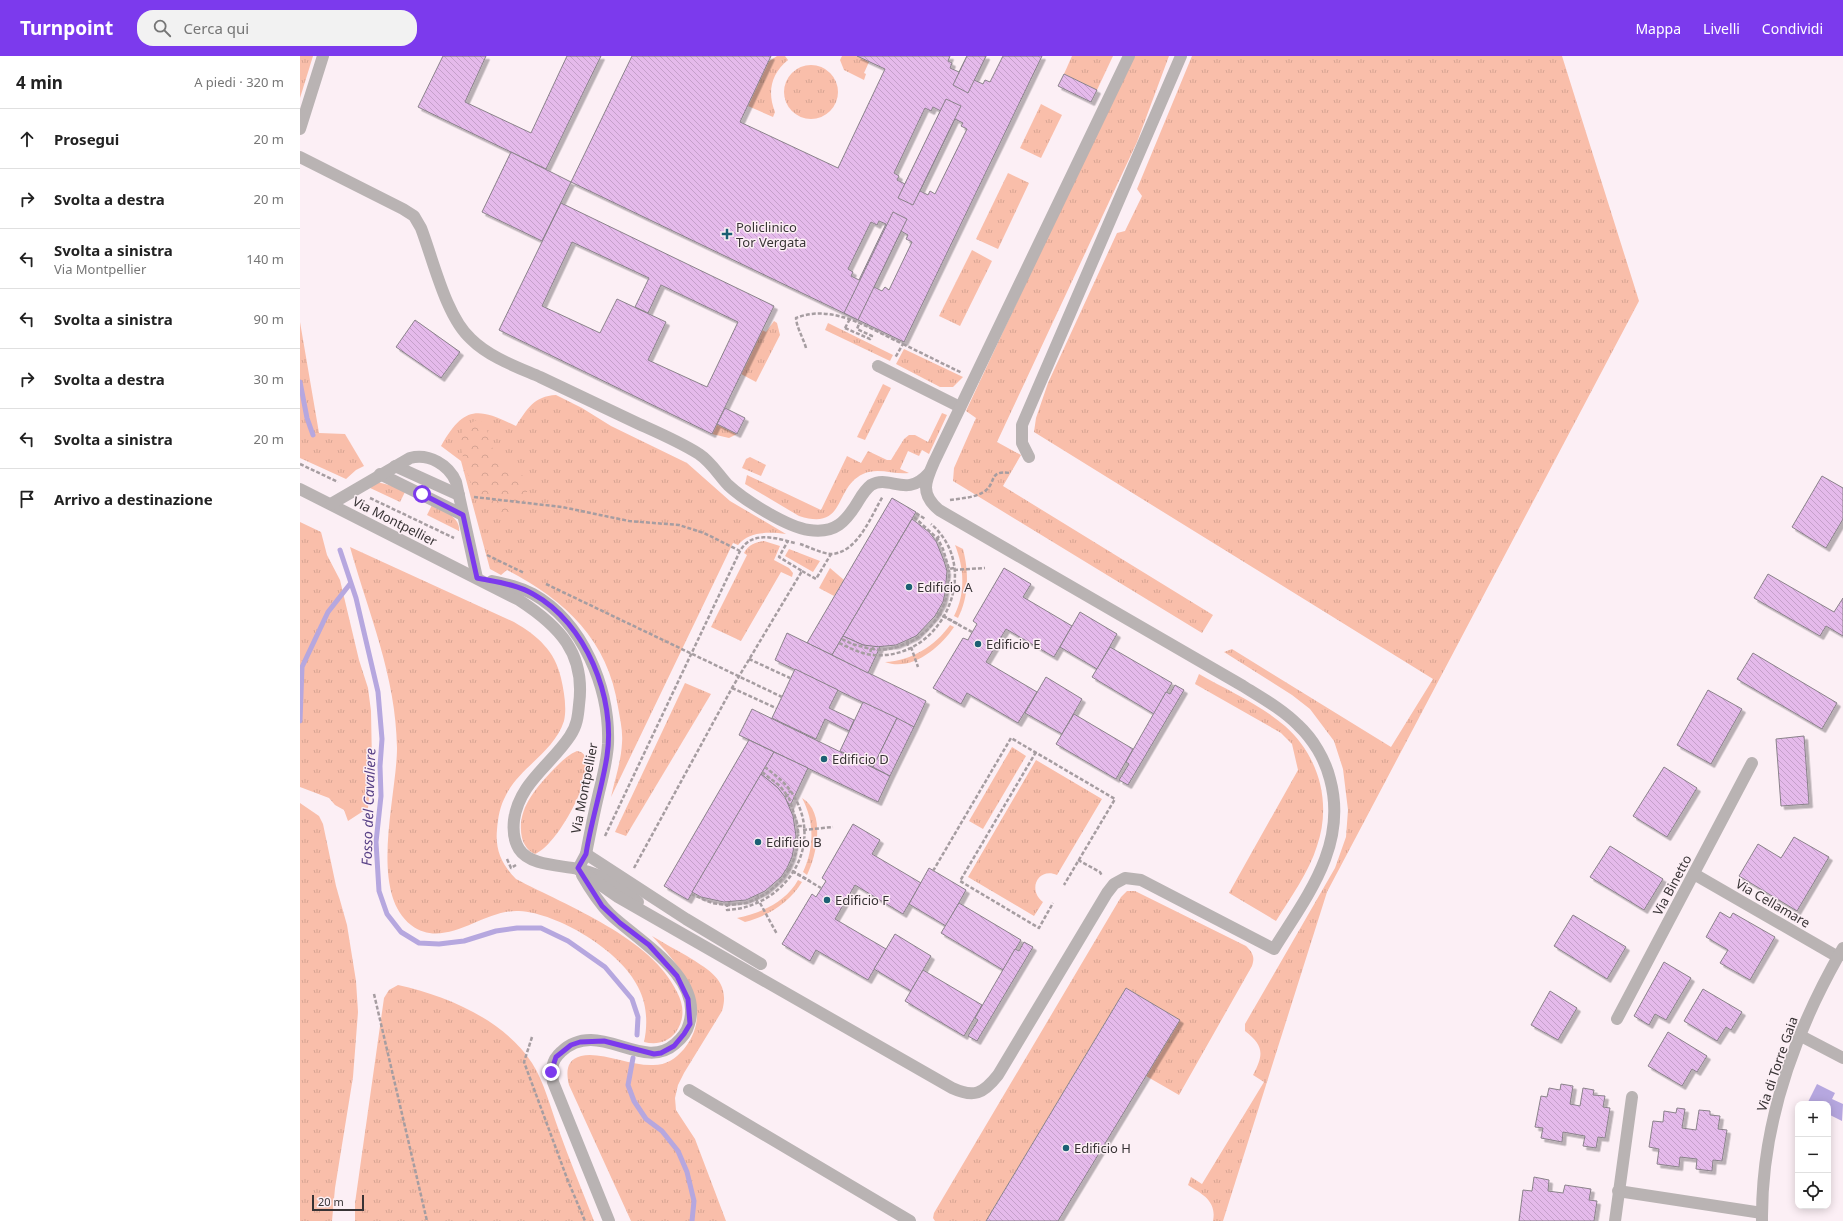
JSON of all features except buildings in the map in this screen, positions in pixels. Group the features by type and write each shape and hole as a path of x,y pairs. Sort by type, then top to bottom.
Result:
{"street":[{"path":"300,129 323,56"},
{"path":"590,858 952,1088 966,1094 979,1093 998,1076 1106,893 1114,884 1125,878 1141,880 1274,950 1314,882 1327,855 1333,835 1335,813 1334,796 1325,764 1317,749 1304,731 1290,718 1268,702 960,523 933,505 929,500 926,489 929,473 1129,56"},
{"path":"1029,458 1022,444 1022,425 1182,56"},
{"path":"300,157 414,216 421,228 454,317 464,333 478,345 515,366 697,452 735,491 759,507 799,528 828,530 840,525 862,494 871,485 878,483 910,486 921,481 929,473"},
{"path":"883,369 960,408"},
{"path":"331,504 380,474 416,456 429,458 444,466 453,476 477,578"},
{"path":"395,466 459,497"},
{"path":"380,474 463,515"},
{"name":"Via Montpellier","path":"300,488 519,600 552,624 571,649 580,676 580,701 575,728 565,743 530,782 520,798 514,825 516,841 520,850 531,858 547,864 578,868 603,878 623,889 653,916 759,966"},
{"name":"Via Montpellier","path":"477,578 520,588 548,604 570,626 580,641 594,669 605,705 608,744 590,858 578,868"},
{"name":"Via Binetto","path":"1617,1019 1752,764"},
{"path":"578,868 602,906 620,923 649,945 677,976 687,994 690,1011 690,1024 684,1034 674,1046 661,1053 648,1053 614,1043 591,1040 571,1045 556,1057 552,1065 551,1072 553,1082 609,1221"},
{"name":"Via Cellamare","path":"1694,874 1840,952"},
{"name":"Via di Torre Gaia","path":"1762,1217 1765,1174 1772,1121 1779,1092 1821,989 1840,952"},
{"path":"1801,1036 1843,1058"},
{"path":"690,1090 910,1221"},
{"path":"1614,1221 1632,1096"},
{"path":"1618,1191 1762,1217"}],"path":[{"path":"806,348 803,335 797,328 796,318 814,312 842,316 974,379"},
{"path":"851,316 845,328 870,340 872,336 858,329 859,324"},
{"path":"883,369 903,344"},
{"path":"300,464 530,576"},
{"path":"933,505 947,500 975,496 986,490 993,477 1000,472 1010,473"},
{"path":"590,858 740,551 747,543 757,538 778,538 831,554 845,551 855,543 890,484"},
{"path":"459,497 562,507 629,521 680,525 704,533 740,551"},
{"path":"839,643 870,654 899,652 910,648 938,627 951,604 954,569 948,547 941,534 935,527 916,513"},
{"path":"914,517 937,538 941,534"},
{"path":"936,541 938,539 943,549 949,569 985,568"},
{"path":"788,541 779,557 816,579 831,554"},
{"path":"626,882 732,688 802,571"},
{"path":"907,640 908,643 918,638 934,623 938,613 946,603 949,571 946,571"},
{"path":"543,582 782,697"},
{"path":"938,613 960,625"},
{"path":"938,613 972,632"},
{"path":"842,639 852,644 871,649 870,654"},
{"path":"873,647 875,650 885,649 907,643 918,667"},
{"path":"749,659 790,678"},
{"path":"732,688 776,708"},
{"path":"933,871 1011,738 1115,799 1064,884"},
{"path":"1036,752 960,881 1039,928 1053,903"},
{"path":"691,894 712,903 727,905 727,910 748,907 759,903 778,891 794,872 802,849 803,830 797,803 791,791 784,782 765,767"},
{"path":"762,772 780,786 786,794 791,791"},
{"path":"785,797 788,796 798,826 803,826"},
{"path":"803,830 833,827"},
{"path":"757,895 758,898 775,887 783,879 797,848 798,830 796,830"},
{"path":"505,854 511,868 531,858"},
{"path":"1078,860 1100,872 1102,879"},
{"path":"787,868 810,881"},
{"path":"787,868 822,888"},
{"path":"729,902 729,905 756,899 777,934"},
{"path":"374,994 427,1221"},
{"path":"532,1037 524,1062 568,1181 585,1221"}],"green space":[{"path":"300,56 313,56 300,98"},
{"path":"777,56 785,56 788,60 782,65 774,77 772,84 771,97 775,112 773,117 748,106 768,62"},
{"path":"842,56 857,56 869,62 864,73 866,74 864,80 844,70 840,60"},
{"path":"1072,56 1113,56 1097,90 1064,74"},
{"path":"1132,56 1169,56 1137,142 997,442 1021,455 1003,486 1213,615 1202,633 953,481 954,468 976,418 966,411"},
{"path":"1192,56 1562,56 1639,301 1327,892 1223,1221 1213,1221 1214,1214 1211,1203 1203,1195 1188,1185 1191,1177 1202,1184 1264,1082 1253,1075 1257,1068 1260,1051 1256,1041 1245,1031 1245,1024 1335,868 1346,837 1348,810 1343,769 1334,741 1310,709 1292,695 1224,652 1232,649 1391,747 1433,679 1034,432 1036,418 1048,383 1117,233 1125,231 1142,196 1137,189"},
{"path":"806,65 816,65 830,73 836,82 838,92 836,102 830,111 816,119 806,119 796,114 789,107 784,97 784,87 789,77 796,70"},
{"path":"1041,104 1062,115 1041,158 1020,148"},
{"path":"1008,173 1029,183 998,249 976,239"},
{"path":"972,250 992,261 960,326 939,316"},
{"path":"774,321 777,323 780,335 756,382 741,374 762,330 766,332"},
{"path":"300,322 319,433 345,434 364,466 356,470 346,479 300,458"},
{"path":"828,323 893,355 890,361 825,330"},
{"path":"904,349 963,377 953,387 940,387 896,364"},
{"path":"883,384 891,388 865,440 857,437"},
{"path":"556,395 582,408 611,426 687,463 730,501 786,534 773,533 754,535 743,540 738,545 733,543 611,797 618,770 622,734 613,683 605,662 594,642 565,609 528,582 507,570 501,575 490,569 461,461 441,446 457,423 465,417 472,414 481,413 491,415 516,426 532,404 542,398"},
{"path":"942,413 947,415 929,454 922,450 919,456 908,451 900,469 909,473 874,471 863,474 854,480 847,489 838,506 825,518 814,519 799,516 745,484 747,475 821,510 847,456 861,463 868,451 887,460 891,460 904,439 909,435 915,435 928,442"},
{"path":"477,420 484,423 491,446 496,454 505,463 530,482 529,489 523,499 521,509 515,516 501,515 492,512 478,498 472,485 463,458 461,436 466,426"},
{"path":"717,424 737,434 729,438 712,434"},
{"path":"750,457 766,465 761,476 742,468 746,459"},
{"path":"377,482 393,486 405,492 400,502 368,487"},
{"path":"432,505 454,518 459,526 459,531 427,515"},
{"path":"300,522 321,532 327,555 340,580 359,660 368,688 371,711 372,764 368,808 348,821 344,810 335,805 329,798 300,787"},
{"path":"764,541 780,546 774,560 789,568 793,573 792,577 781,572 741,641 711,627 747,555 744,553 752,544"},
{"path":"955,545 963,549 967,575 966,593 962,610 958,618 954,616 958,607 962,589 962,572"},
{"path":"350,547 514,622 531,633 550,652 558,668 562,683 565,705 564,721 553,742 512,785 506,795 501,807 498,821 498,851 503,863 516,879 606,925 648,955 665,973 677,992 682,1007 682,1017 679,1027 669,1039 657,1043 644,1042 646,1028 645,1007 638,987 630,973 618,960 603,948 587,936 569,926 535,913 519,911 505,912 464,927 437,934 424,932 411,925 398,910 391,890 388,867 388,842 397,748 392,696 380,646"},
{"path":"789,549 820,561 813,572 785,556"},
{"path":"830,568 844,580 834,596 819,588"},
{"path":"950,625 954,627 948,635 933,650 924,656 905,664 885,662 904,659 922,651 937,640"},
{"path":"1199,674 1265,711 1285,726 1297,738 1306,751 1314,766 1319,781 1323,813 1321,830 1314,856 1276,921 1229,893 1298,770 1292,744 1281,733 1195,684"},
{"path":"685,683 711,694 626,836 615,832"},
{"path":"1012,747 1026,756 983,829 969,821"},
{"path":"577,751 585,756 587,767 577,800 556,835 545,847 535,854 527,848 522,838 521,828 524,809 534,792 546,777 564,759"},
{"path":"1036,760 1102,799 1057,875 1050,873 1045,874 1037,881 1035,886 1036,892 1038,897 1043,902 1034,916 968,877"},
{"path":"802,798 810,805 817,823 816,846 811,867 807,875 803,872 807,863 812,835 809,816"},
{"path":"300,803 319,816 323,824 336,886 347,925 356,981 358,1012 353,1077 335,1188 332,1221 300,1221"},
{"path":"798,880 802,882 797,890 777,908 762,916 745,922 737,918 764,910 787,895"},
{"path":"1127,891 1135,891 1246,946 1253,955 1252,966 1179,1095 1146,1076 1179,1020 1126,988 986,1221 935,1221 933,1218 934,1213 1121,897"},
{"path":"652,936 703,966 721,984 724,1001 722,1011 684,1073 678,1085 675,1098 676,1110 695,1139 726,1221 631,1221 569,1085 568,1067 572,1060 576,1058 581,1056 597,1055 644,1065 662,1064 670,1061 681,1053 693,1034 697,1018 696,1003 691,988 683,974"},
{"path":"398,985 436,996 472,1012 490,1022 520,1047 532,1063 540,1078 594,1221 355,1221 355,1203 384,998 389,990"}],"shaded area":[{"path":"1817,1084 1835,1093 1832,1099 1843,1104 1842,1121 1831,1116 1831,1101 1808,1101"}],"waterway":[{"name":"Fosso del Cavaliere","path":"300,382 307,418 313,435"},
{"name":"Fosso del Cavaliere","path":"340,550 356,598 378,692 382,739 380,766 381,796 376,842 379,891 387,914 401,932 419,943 439,944 464,941 496,931 517,928 541,928 568,941 605,967 632,999 638,1017 637,1035"},
{"path":"300,721 302,667 328,612 350,584"},
{"name":"Fosso del Cavaliere","path":"633,1058 628,1085 634,1101 646,1119 662,1131 678,1151 687,1172 694,1201 692,1221"}],"place":[{"name":"Policlinico Tor Vergata","path":"727,234"},
{"name":"Edificio A","path":"909,587"},
{"name":"Edificio E","path":"978,644"},
{"name":"Edificio D","path":"824,759"},
{"name":"Edificio B","path":"758,842"},
{"name":"Edificio F","path":"827,900"},
{"name":"Edificio H","path":"1066,1148"}],"route":[{"path":"422,494 463,515 477,578 508,584 538,597 554,609 565,620 585,650 599,681 605,705 608,724 608,744 607,756 590,828 586,854 578,868 594,896 602,906 620,923 640,937 660,955 682,984 690,1005 690,1024 684,1034 674,1046 661,1053 648,1053 614,1043 591,1040 571,1045 563,1050 556,1057 552,1065 551,1072"}]}
